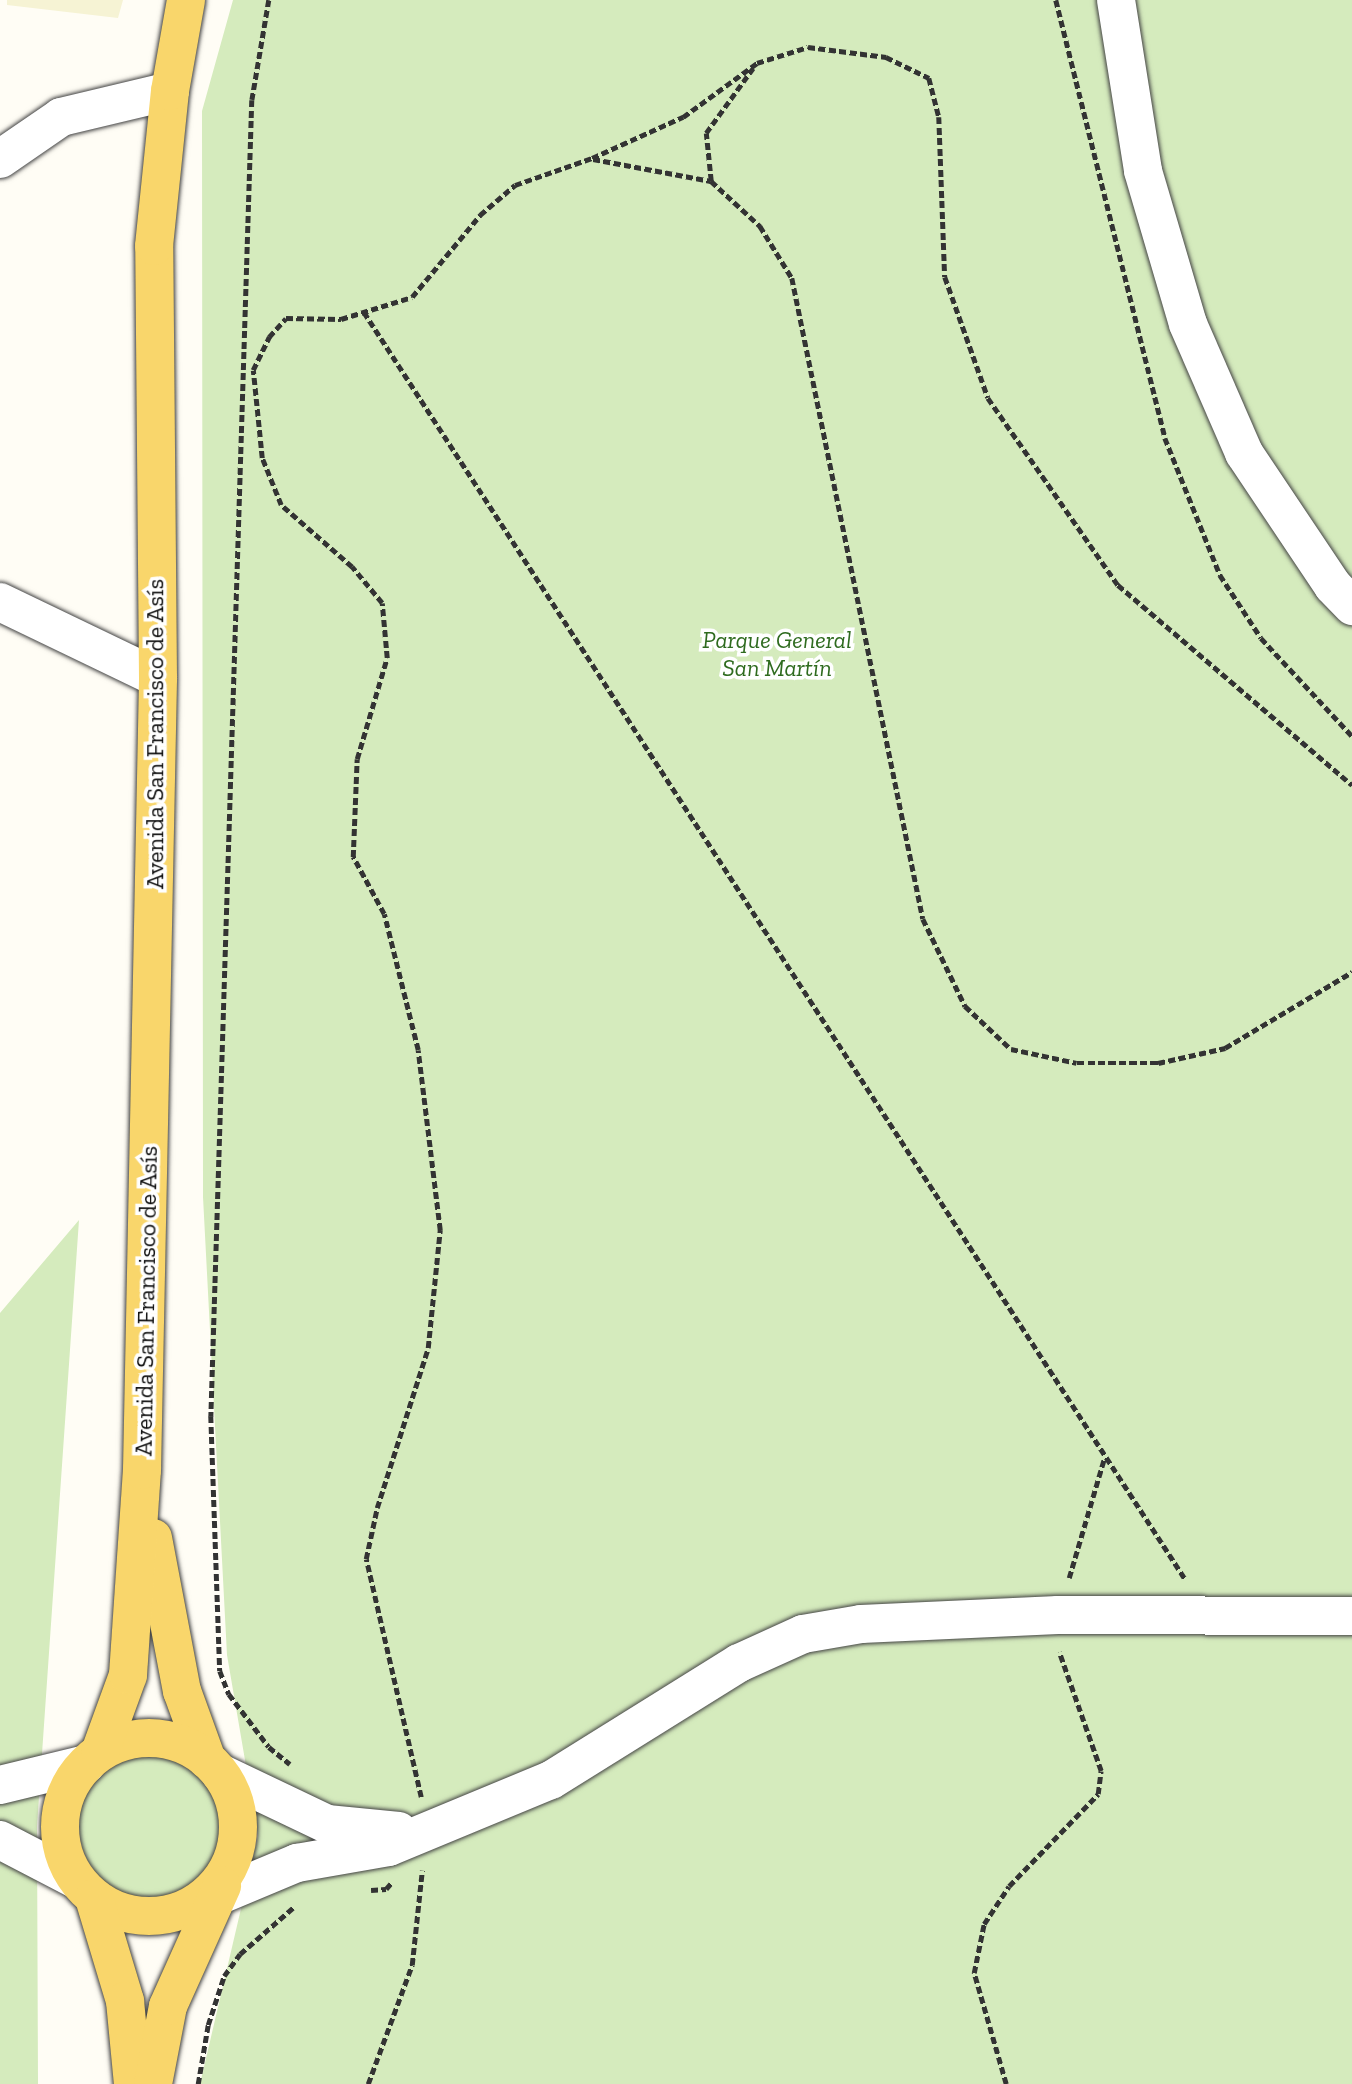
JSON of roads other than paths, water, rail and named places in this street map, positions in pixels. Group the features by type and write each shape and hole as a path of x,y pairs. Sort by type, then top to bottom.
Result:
{"main road":[{"name":"Avenida San Francisco de Asís","path":"93,1758 128,1675 142,1470 158,678 154,246 170,91 187,0"},
{"name":"Avenida San Francisco de Asís","path":"142,1470 170,1639 182,1691 213,1766"},
{"path":"133,2084 125,2001 84,1889 63,1853 59,1825 64,1796 93,1758 126,1741 154,1738 183,1744 213,1766 232,1795 238,1820 237,1846 212,1892 168,2006 153,2084"},
{"path":"84,1889 116,1911 142,1916 168,1915 212,1892"}],"street":[{"path":"1116,0 1143,171 1188,324 1244,453 1333,586 1352,606"},
{"path":"0,159 61,117 170,91"},
{"path":"0,602 158,678"},
{"path":"212,1892 297,1863 389,1847 426,1829 551,1780 739,1663 792,1638 861,1624 1058,1615 1208,1612 1352,1616"},
{"path":"0,1785 93,1758"},
{"path":"213,1766 327,1824 389,1831 426,1829"},
{"path":"0,1840 84,1889"}],"park label":[{"name":"Parque General San Martín","path":"777,654"}]}
